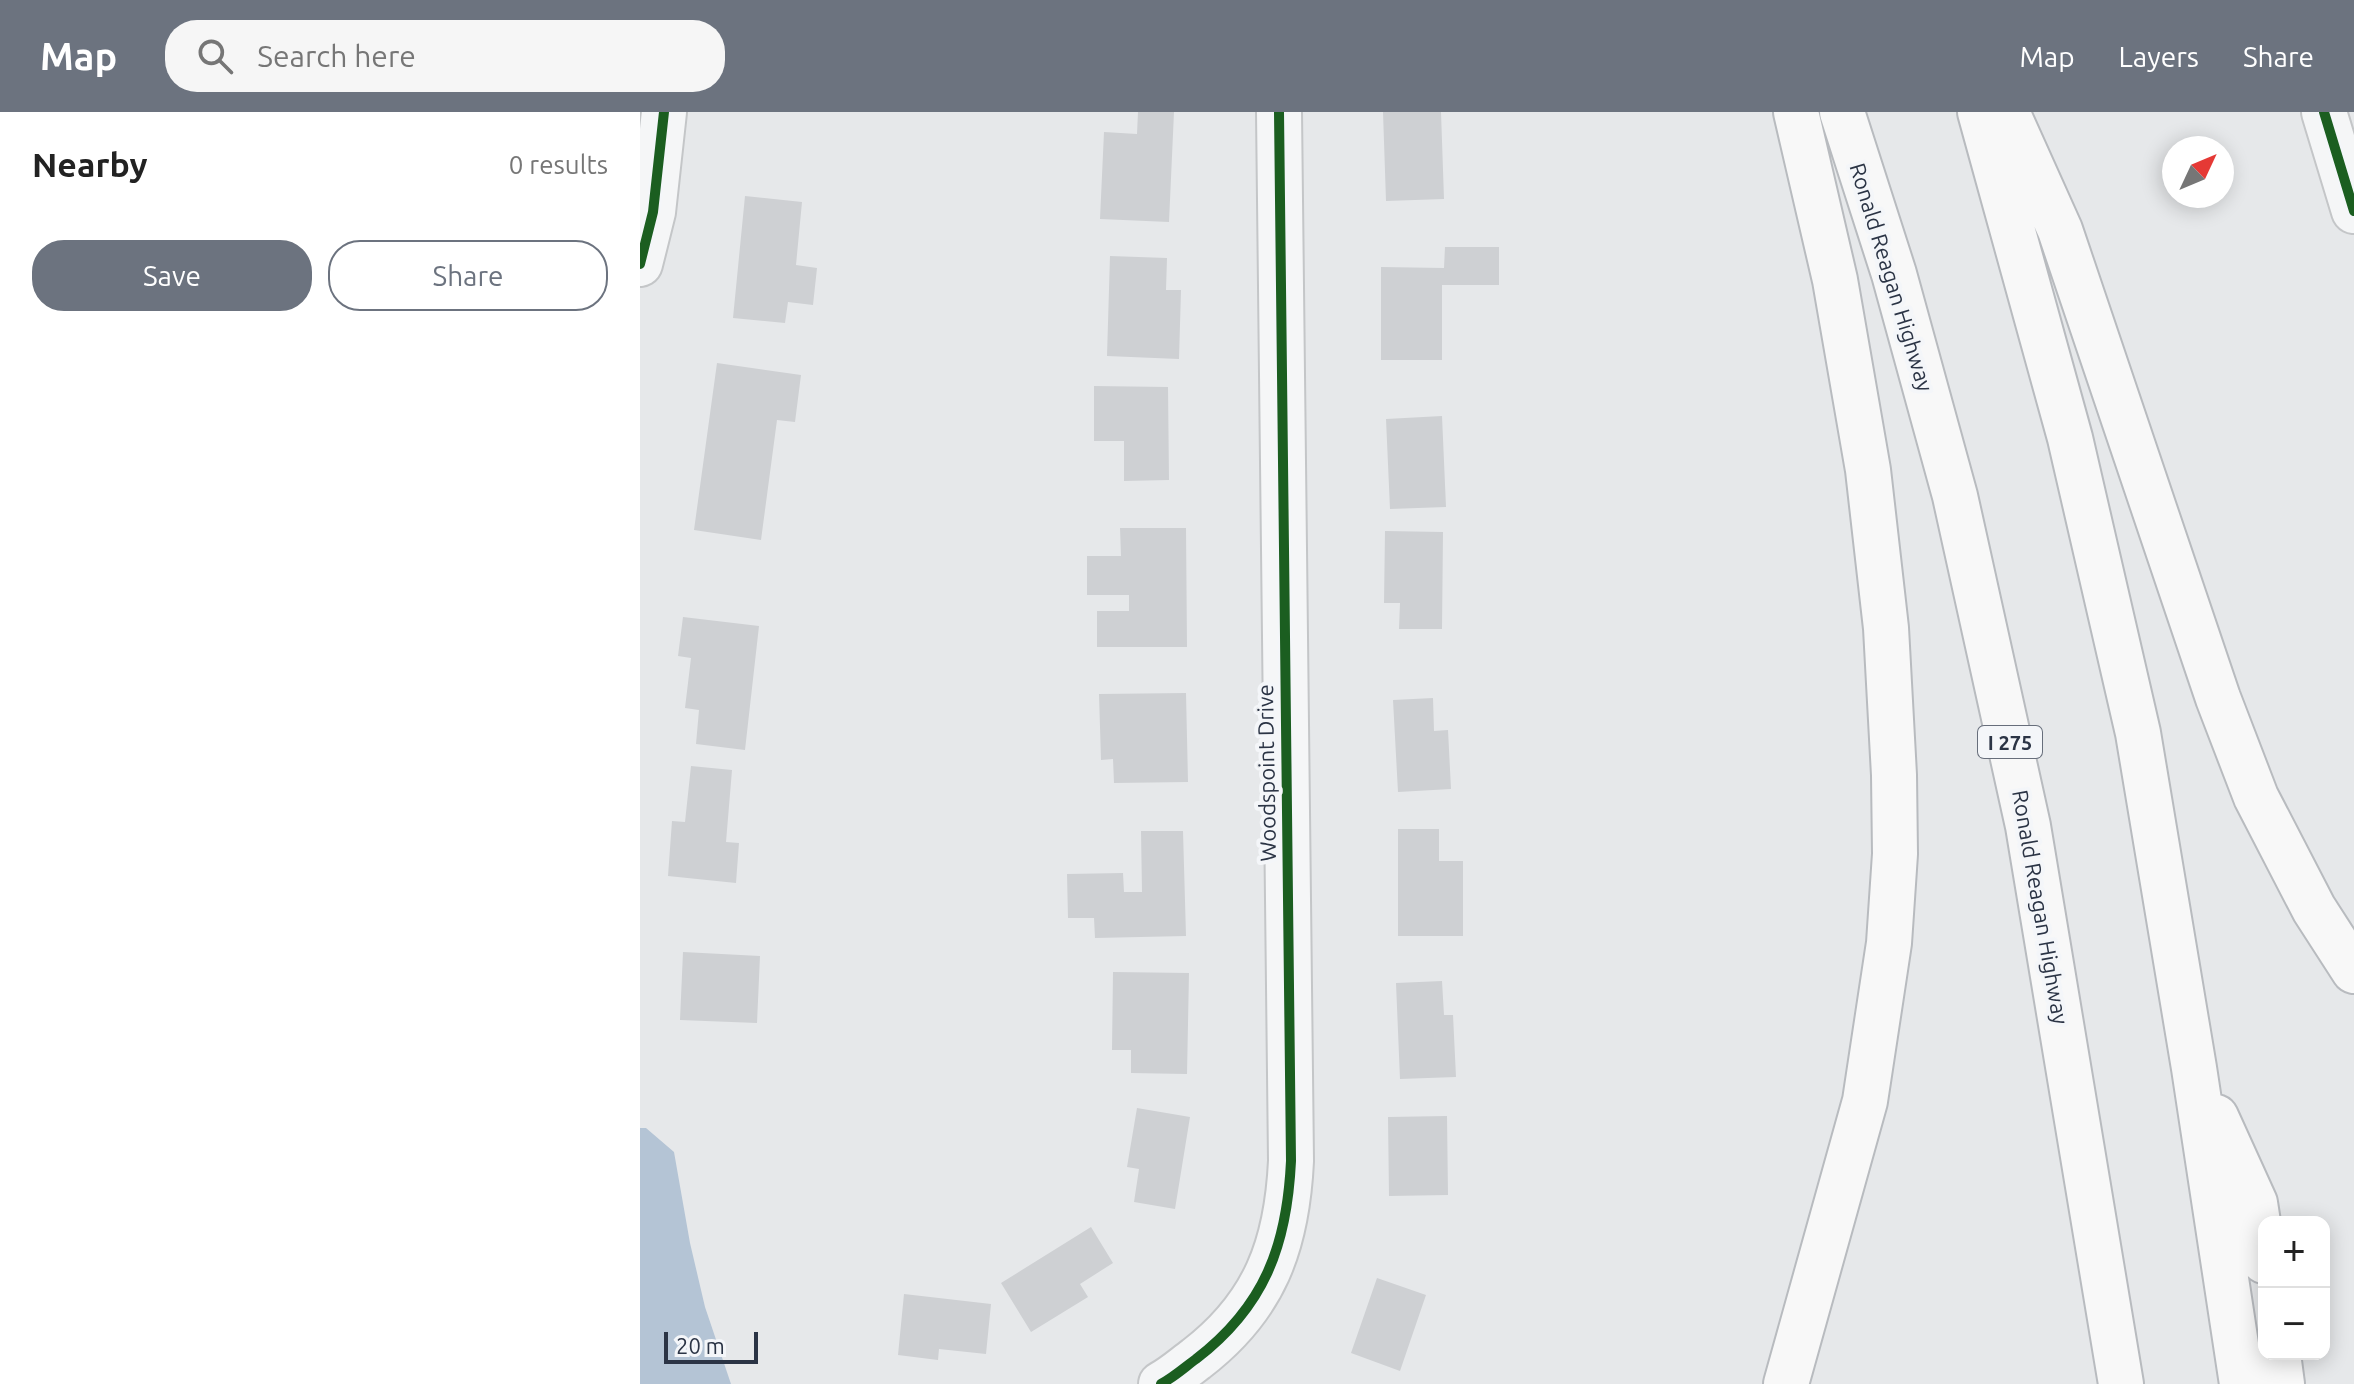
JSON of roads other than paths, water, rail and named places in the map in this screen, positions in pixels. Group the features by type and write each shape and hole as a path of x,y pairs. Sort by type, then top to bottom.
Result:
{"highway":[{"path":"1786,1384 1865,1101 1889,943 1895,854 1886,628 1868,470 1835,280 1796,112"},
{"name":"Ronald Reagan Highway","path":"1842,112 1894,274 1955,496 2028,826 2121,1384"},
{"path":"1980,112 2070,438 2138,733 2194,1068 2242,1384"},
{"path":"2007,112 2060,230 2218,698 2256,797 2314,909 2354,971"},
{"path":"2194,1068 2255,1203 2258,1222"},
{"path":"2279,1360 2282,1384"}],"street":[{"path":"640,264 653,212 664,112"},
{"name":"Woodspoint Drive","path":"1161,1384 1219,1341 1250,1305 1267,1275 1289,1207 1291,1161 1279,112"},
{"path":"2324,112 2354,211"}],"water":[{"path":"640,1128 646,1128 674,1152 705,1307 731,1384 640,1384"}]}
